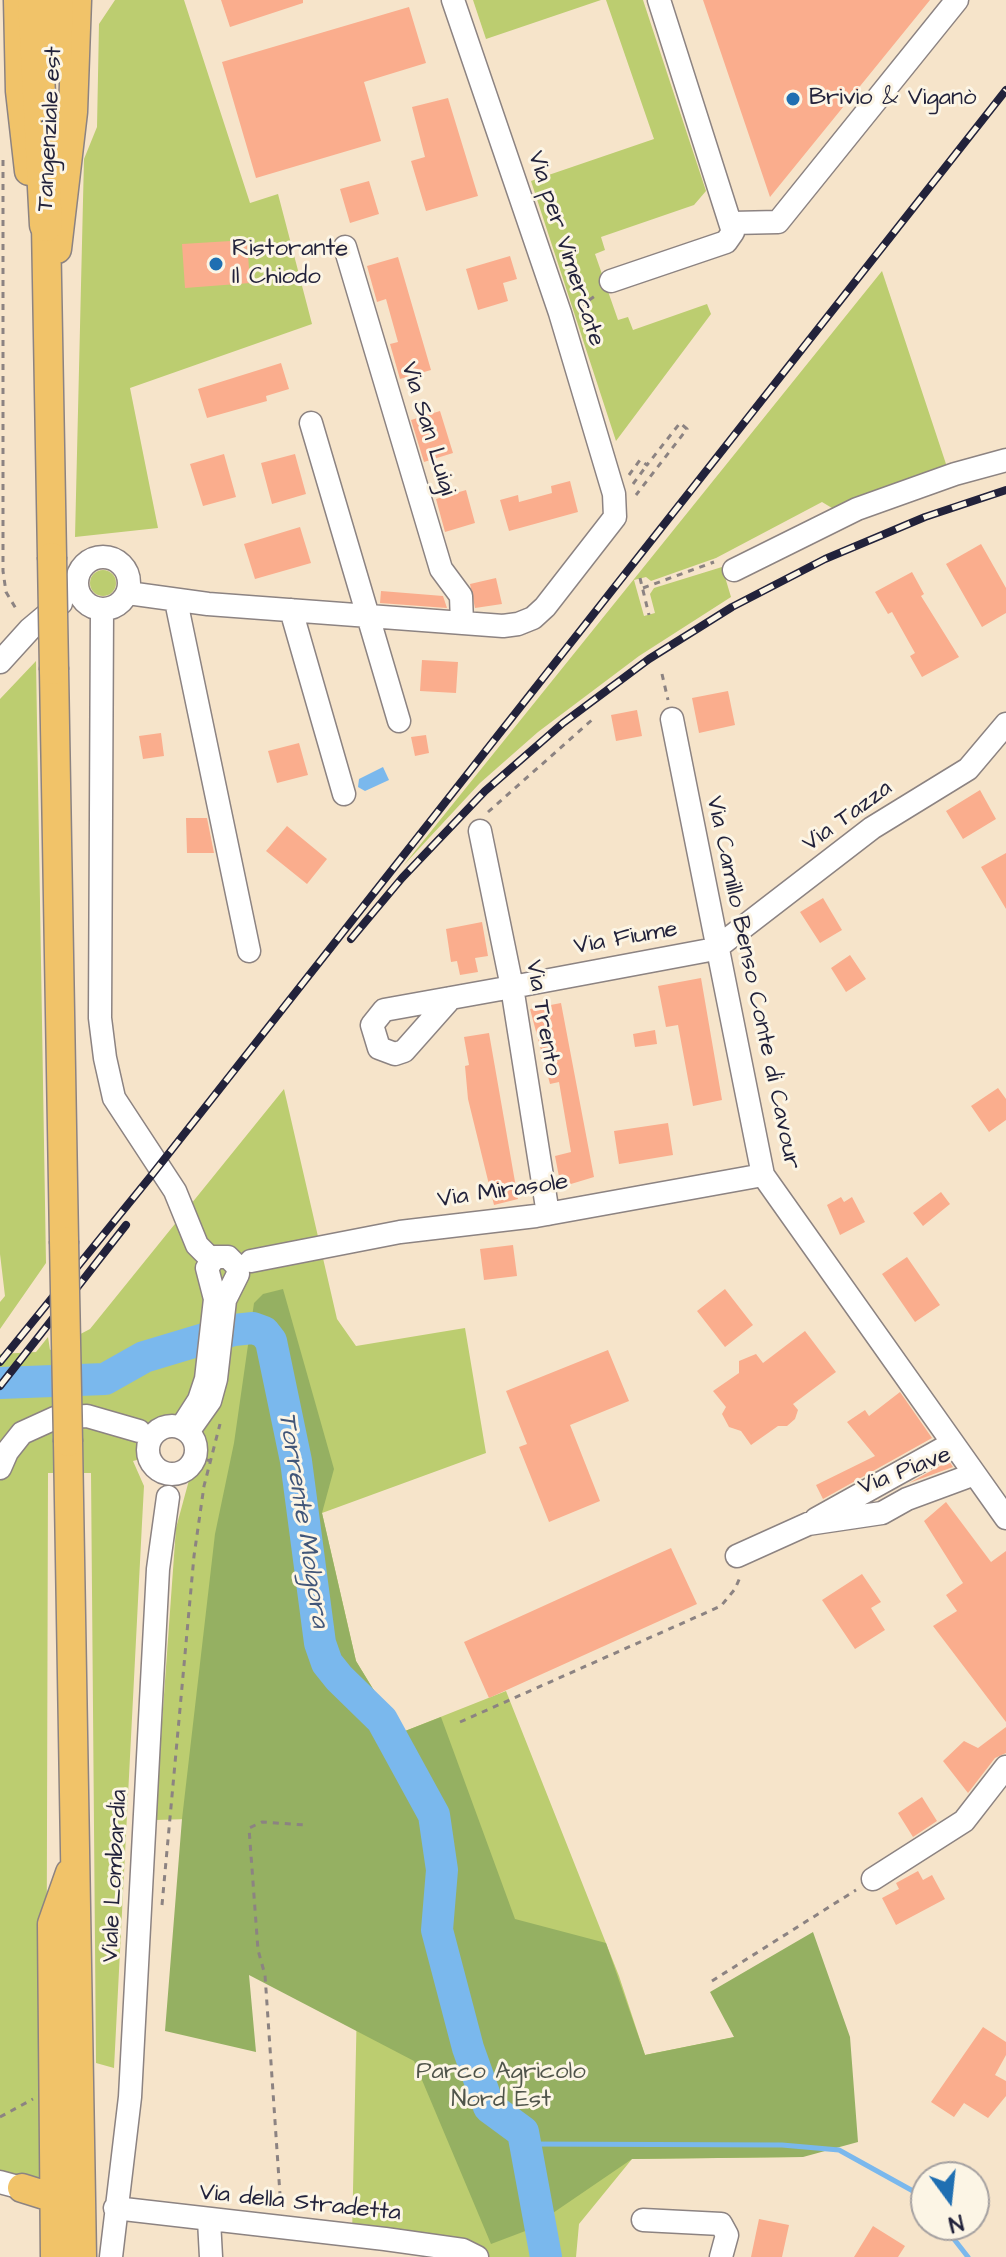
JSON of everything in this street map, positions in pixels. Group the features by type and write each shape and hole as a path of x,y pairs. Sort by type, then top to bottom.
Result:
{"highway":[{"name":"Tangenziale est","path":"34,0 46,225"},
{"name":"Tangenziale est","path":"46,225 57,0"}],"main road":[{"path":"18,0 20,91 47,329"},
{"path":"47,329 73,112 77,0"},
{"path":"46,225 82,2257"},
{"path":"55,2257 52,1924 77,1854"},
{"path":"11,2185 54,2198"}],"street":[{"name":"Via per Vimercate","path":"453,0 560,313 627,492 615,517 533,618 503,626 462,623"},
{"path":"611,281 726,242 733,232 659,0"},
{"path":"732,223 778,222 957,0"},
{"name":"Via San Luigi","path":"345,247 441,569 461,596 462,623"},
{"path":"311,423 399,721"},
{"path":"734,570 857,509 955,474 1006,460"},
{"path":"100,556 110,557 125,567 129,575 128,593 118,605 102,609 87,603 78,590 77,581 84,564 100,556"},
{"path":"0,662 30,629 78,590"},
{"path":"128,593 176,601 462,623"},
{"path":"176,601 249,951"},
{"path":"102,609 100,1018 105,1058 114,1098 175,1191 197,1245 232,1262 220,1300 210,1401 185,1430"},
{"path":"291,610 344,794"},
{"name":"Via Camillo Benso Conte di Cavour","path":"672,719 715,949 763,1175 972,1475 1006,1518"},
{"name":"Via Tazza","path":"715,949 872,828 968,769 1006,724"},
{"name":"Via Trento","path":"480,831 512,987 548,1214"},
{"name":"Via Fiume","path":"451,998 715,949"},
{"name":"Via Mirasole","path":"232,1262 400,1232 548,1214 763,1175"},
{"path":"0,1468 7,1452 22,1433 55,1418 87,1416 148,1435 173,1426 185,1430 195,1443 187,1466 150,1460 148,1435"},
{"name":"Via Piave","path":"744,1555 808,1524 951,1444"},
{"name":"Viale Lombardia","path":"111,2257 130,2097 158,1569 168,1497 187,1466"},
{"name":"Via Piave","path":"808,1524 882,1513 907,1499 972,1475"},
{"path":"873,1879 964,1821 1006,1767"},
{"name":"Via della Stradetta","path":"115,2208 463,2250 477,2257"},
{"path":"209,2220 211,2257"},
{"path":"643,2220 721,2224 727,2235 721,2257"}],"path":[{"path":"3,154 3,571 6,592 30,629"},
{"path":"560,313 587,304 611,281"},
{"path":"680,423 687,429 627,492 647,465 680,423"},
{"path":"627,492 640,460 647,465"},
{"path":"640,578 649,615"},
{"path":"662,674 672,719"},
{"path":"480,831 478,822 503,797 593,719"},
{"path":"162,1906 194,1556 187,1466 221,1418"},
{"path":"460,1722 721,1606 735,1589 744,1555"},
{"path":"282,2229 265,1975 258,1950 249,1828 262,1822 305,1825"},
{"path":"712,1981 873,1879"},
{"path":"0,2117 17,2104 40,2097"}],"green space":[{"path":"115,0 184,0 250,203 278,194 312,324 130,388 158,528 75,537 84,159 97,127 99,24"},
{"path":"473,0 601,0 486,39"},
{"path":"606,0 643,0 706,191 694,205 601,237 605,250 595,254 618,320 628,317 633,330 707,304 711,314 616,441 531,181 654,139"},
{"path":"882,271 947,467 837,511 822,502 716,558 651,581 646,577 634,580 644,616 655,613 650,594 654,588 722,567 731,597 639,656 538,732 480,783 403,866"},
{"path":"103,570 112,574 116,583 112,592 103,596 94,592 90,583 94,574"},
{"path":"36,661 46,1263 0,1329 0,1302 5,1296 0,1254 0,699"},
{"name":"Parco Agricolo Nord Est","path":"284,1089 337,1319 356,1346 465,1328 486,1453 322,1513 356,1661 400,1733 506,1691 619,1976 645,2055 735,2037 803,2157 632,2159 579,2224 576,2257 437,2257 352,2237 361,1814 155,1820 176,1528 198,1447 196,1437 176,1421 150,1427 139,1439 141,1459 133,1461 144,1486 114,2068 96,2063 91,1473 48,1473 46,2180 0,2182 0,1354 36,1352 48,1337 50,1350 90,1329"},
{"path":"283,1289 334,1469 322,1513 356,1661 400,1733 441,1717 515,1919 606,1943 645,2055 734,2037 710,1992 813,1932 850,2037 858,2142 803,2157 632,2159 528,2230 491,2244 414,2061 249,1975 256,2052 165,2031 182,1819 215,1534 234,1443 254,1303 263,1294"}],"water":[{"path":"383,767 389,780 365,791 358,787 359,779"}],"building":[{"path":"221,0 303,0 303,3 230,27"},
{"name":"Brivio & Viganò","path":"703,0 930,0 770,197"},
{"path":"409,7 426,63 364,82 381,141 256,178 222,62"},
{"path":"448,98 478,196 426,211 411,161 425,157 412,107"},
{"path":"369,181 379,214 350,223 340,189"},
{"name":"Ristorante Il Chiodo","path":"247,240 250,283 185,288 182,244"},
{"path":"510,256 517,279 503,283 508,301 478,310 466,269"},
{"path":"398,257 431,370 400,379 390,344 398,342 386,299 377,302 367,266"},
{"path":"281,363 289,389 266,396 267,401 207,418 198,389"},
{"path":"440,411 453,453 424,462 411,420"},
{"path":"224,454 236,497 203,506 190,464"},
{"path":"295,454 306,494 272,504 261,463"},
{"path":"570,481 578,512 509,531 500,500 518,495 519,502 552,493 551,486"},
{"path":"466,490 475,523 445,532 436,499"},
{"path":"300,527 311,563 255,579 244,544"},
{"path":"981,544 1006,588 1006,613 982,627 946,564"},
{"path":"912,572 924,594 921,596 959,657 922,677 910,656 915,653 892,612 888,614 875,592"},
{"path":"496,578 502,604 475,608 470,584"},
{"path":"381,591 443,596 447,608 380,603"},
{"path":"422,660 458,662 456,693 420,691"},
{"path":"728,691 735,725 699,733 692,698"},
{"path":"637,710 642,736 616,741 611,715"},
{"path":"161,733 164,756 143,759 139,736"},
{"path":"426,735 429,753 415,756 411,737"},
{"path":"299,743 308,775 277,783 268,751"},
{"path":"980,790 996,819 963,839 946,811"},
{"path":"186,818 207,818 214,853 187,853"},
{"path":"287,826 327,859 307,884 266,851"},
{"path":"1006,853 1006,909 981,867"},
{"path":"823,898 842,930 820,943 800,912"},
{"path":"482,922 488,956 475,958 478,972 460,975 457,961 451,962 446,929"},
{"path":"850,955 866,979 846,992 831,968"},
{"path":"701,978 722,1100 693,1106 678,1025 666,1027 658,986"},
{"path":"561,1003 594,1177 561,1187 555,1156 571,1152 559,1082 550,1084 530,1009"},
{"path":"655,1030 657,1044 635,1047 633,1034"},
{"path":"489,1033 518,1199 494,1205 468,1099 465,1066 469,1065 464,1037"},
{"path":"998,1088 1006,1099 1006,1120 989,1132 971,1106"},
{"path":"668,1123 673,1155 619,1164 614,1131"},
{"path":"941,1192 950,1204 923,1226 913,1213"},
{"path":"841,1197 844,1202 852,1197 865,1222 840,1235 827,1205"},
{"path":"513,1245 517,1276 484,1280 480,1249"},
{"path":"907,1257 940,1305 915,1322 882,1274"},
{"path":"725,1289 753,1325 725,1347 697,1311"},
{"path":"805,1331 836,1372 793,1404 798,1410 795,1419 787,1426 778,1426 751,1445 741,1431 729,1427 722,1414 726,1407 713,1391 739,1373 739,1361 756,1354 763,1363"},
{"path":"608,1350 629,1401 570,1425 600,1501 549,1522 519,1447 527,1444 506,1391"},
{"path":"900,1392 932,1438 823,1499 816,1485 875,1456 847,1422 865,1410 869,1416"},
{"path":"949,1461 953,1467 909,1483"},
{"path":"946,1502 991,1562 1006,1551 1006,1722 933,1626 957,1611 946,1595 963,1583 924,1521"},
{"path":"671,1548 697,1604 489,1698 464,1642"},
{"path":"862,1574 881,1602 871,1608 885,1630 855,1649 822,1600"},
{"path":"1006,1727 1006,1753 995,1758 968,1793 943,1761 964,1741 978,1748"},
{"path":"922,1797 937,1821 913,1837 898,1813"},
{"path":"918,1871 923,1880 932,1875 945,1899 896,1925 882,1898 899,1889 896,1883"},
{"path":"983,2027 1006,2042 1006,2055 995,2075 1006,2081 1006,2096 988,2118 964,2103 954,2117 931,2102"},
{"path":"759,2219 789,2225 782,2257 751,2257"},
{"path":"873,2226 905,2246 898,2257 854,2257"}],"waterway":[{"name":"Torrente Molgora","path":"0,1383 105,1379 144,1357 234,1330 253,1328 264,1332 271,1341 296,1461 320,1643 327,1663 339,1678 382,1720 434,1815 442,1870 437,1930 468,2048 489,2107 523,2132 546,2257"},
{"path":"526,2144 782,2145 839,2150 910,2189"},
{"path":"956,2241 968,2257"}],"railway":[{"path":"0,1362 151,1176 1006,90"},
{"path":"351,939 402,878 485,791 563,723 649,659 732,607 825,559 925,517 1006,490"},
{"path":"0,1386 126,1225"}],"place":[{"name":"Brivio & Viganò","path":"793,99"},
{"name":"Ristorante Il Chiodo","path":"216,264"}]}
